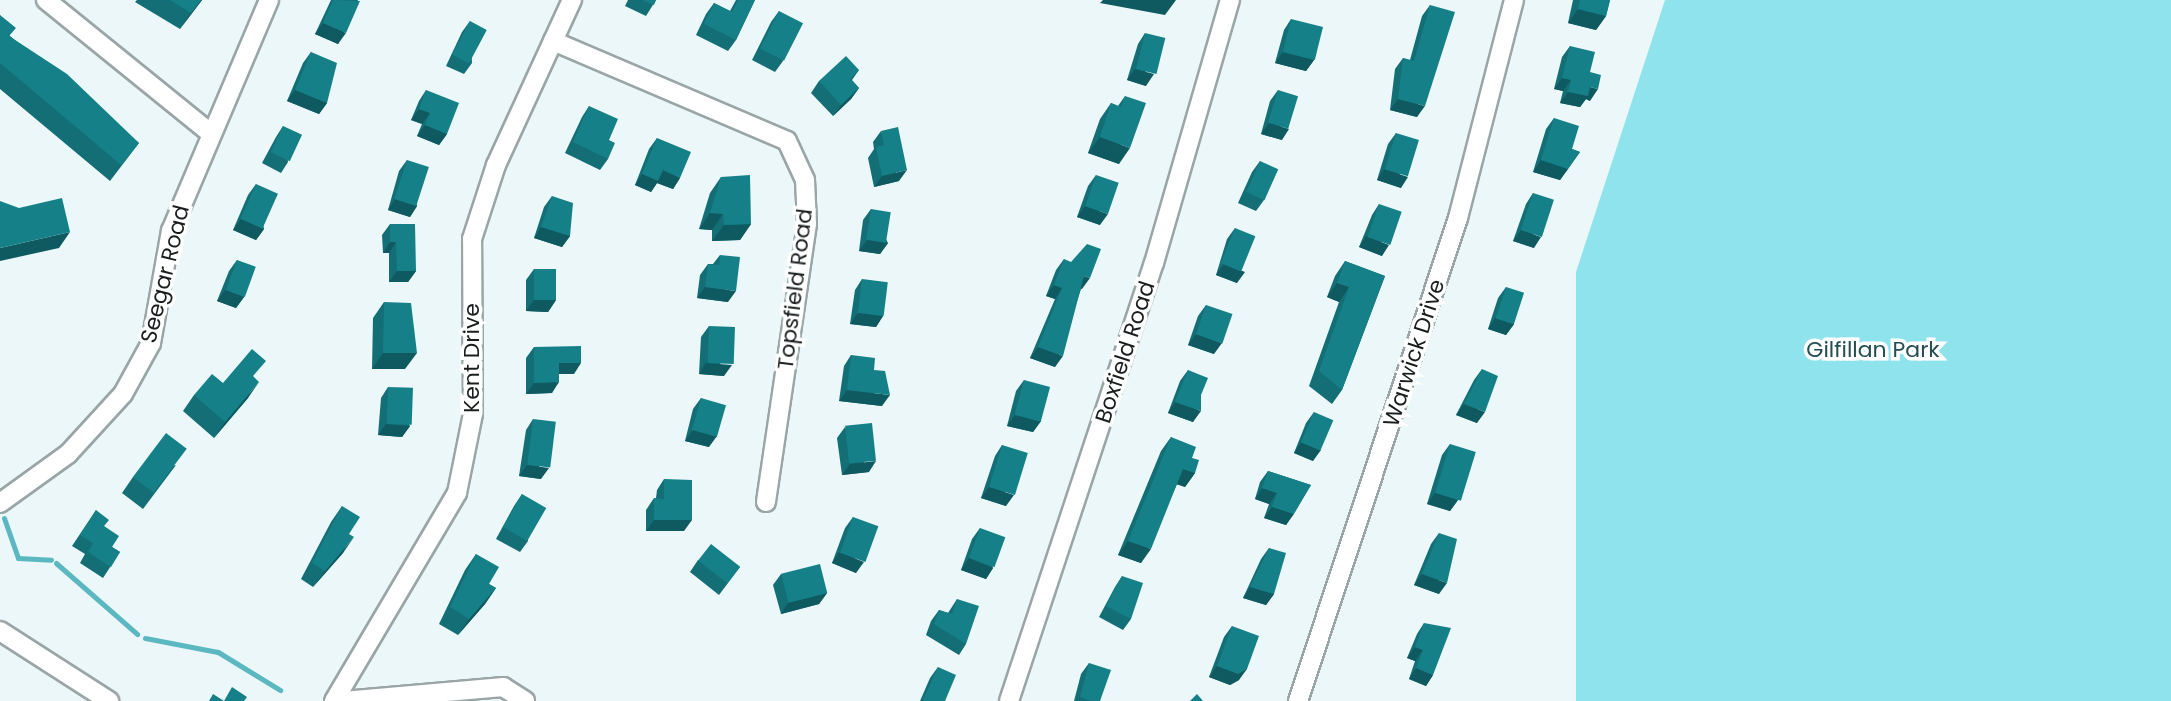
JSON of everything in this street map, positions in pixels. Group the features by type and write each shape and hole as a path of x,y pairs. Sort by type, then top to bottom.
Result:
{"street":[{"path":"46,0 208,131"},
{"name":"Seegar Road","path":"0,503 68,454 123,394 151,343 171,231 208,131 269,0"},
{"name":"Kent Drive","path":"334,701 457,493 473,414 472,239 572,0"},
{"name":"Boxfield Road","path":"1009,701 1159,249 1230,0"},
{"name":"Warwick Drive","path":"1298,701 1458,218 1514,0"},
{"name":"Topsfield Road","path":"553,41 787,141 805,180 807,224 766,502"},
{"path":"0,631 109,701"},
{"path":"343,701 503,687 525,701"}],"green space":[{"name":"Gilfillan Park","path":"1665,0 2171,0 2171,701 1576,701 1576,272"}],"building":[{"path":"170,0 201,0 191,13"},
{"path":"333,0 360,1 346,33 323,23"},
{"path":"738,0 755,0 736,40 704,24 714,3 732,12"},
{"path":"1580,0 1610,0 1606,16 1578,9"},
{"path":"1430,5 1455,12 1425,106 1398,99 1403,58 1414,61"},
{"path":"779,11 803,23 784,61 760,48"},
{"path":"0,15 16,28 9,36 67,74 139,143 121,165 0,63"},
{"path":"1291,19 1323,27 1315,60 1283,52"},
{"path":"470,21 487,30 469,63 452,55"},
{"path":"1145,33 1165,38 1156,74 1136,69"},
{"path":"1570,46 1595,52 1590,72 1601,75 1598,89 1590,87 1588,96 1568,92 1571,80 1562,78"},
{"path":"311,52 337,63 327,103 295,90"},
{"path":"846,56 859,70 850,79 859,88 841,105 819,81"},
{"path":"426,90 459,103 447,134 425,125 430,113 419,109"},
{"path":"1278,90 1298,96 1288,129 1268,123"},
{"path":"1125,96 1146,103 1130,148 1100,137 1111,103 1121,107"},
{"path":"589,106 618,119 609,140 615,143 608,159 573,142"},
{"path":"1554,118 1579,126 1572,149 1580,152 1568,169 1541,160"},
{"path":"283,126 302,135 290,161 271,152"},
{"path":"898,127 907,170 882,176 876,147 884,145 881,131"},
{"path":"1396,133 1419,140 1408,176 1385,169"},
{"path":"657,138 691,152 680,178 663,170 658,181 642,174"},
{"path":"407,160 429,167 416,206 394,199"},
{"path":"1260,161 1278,169 1264,200 1246,192"},
{"path":"750,175 751,224 724,225 723,214 710,213 721,177"},
{"path":"1096,175 1119,183 1108,214 1085,206"},
{"path":"256,184 278,194 262,228 241,219"},
{"path":"1533,193 1554,200 1542,237 1521,230"},
{"path":"552,196 573,203 570,236 541,227"},
{"path":"62,198 70,232 0,248 0,201 19,208"},
{"path":"1379,204 1402,212 1390,245 1368,237"},
{"path":"871,209 891,212 886,243 866,240"},
{"path":"390,224 415,224 416,271 397,271 396,242 390,242"},
{"path":"1235,228 1255,236 1241,271 1221,263"},
{"path":"1087,244 1101,249 1090,278 1084,276 1063,356 1038,347 1062,288 1054,285 1064,259 1071,262"},
{"path":"720,255 740,257 736,291 705,287 708,264 719,265"},
{"path":"237,260 256,267 245,297 226,290"},
{"path":"1345,261 1385,276 1342,390 1319,371 1349,287 1337,283"},
{"path":"534,269 556,269 556,300 534,300"},
{"path":"862,279 888,282 884,316 858,313"},
{"path":"1506,287 1524,293 1514,324 1496,318"},
{"path":"384,302 411,303 417,353 383,353"},
{"path":"1206,305 1232,314 1222,343 1196,334"},
{"path":"709,326 735,327 734,364 708,363"},
{"path":"581,346 581,363 559,363 559,382 534,383 534,347"},
{"path":"252,349 266,361 253,376 259,382 225,422 194,395 212,374 223,383"},
{"path":"851,355 875,358 874,370 885,371 890,395 847,390"},
{"path":"1482,369 1498,376 1485,412 1464,404"},
{"path":"1188,370 1208,378 1201,395 1201,411 1175,402"},
{"path":"1024,380 1050,387 1041,422 1015,415"},
{"path":"388,387 413,388 412,425 387,424"},
{"path":"701,398 726,405 717,437 692,430"},
{"path":"1314,412 1333,420 1320,451 1301,442"},
{"path":"533,419 556,422 550,467 527,465"},
{"path":"872,423 876,461 849,464 845,426"},
{"path":"166,433 187,449 154,493 133,477"},
{"path":"1171,437 1196,447 1192,458 1199,460 1195,473 1183,469 1151,549 1128,541"},
{"path":"1450,444 1476,452 1461,501 1435,493"},
{"path":"1002,445 1028,453 1015,495 989,487"},
{"path":"1268,471 1311,485 1294,514 1272,507 1277,493 1262,488"},
{"path":"664,479 692,480 692,520 654,520 654,498 664,499"},
{"path":"522,494 546,508 527,541 503,527"},
{"path":"342,506 360,517 349,534 354,537 325,571 312,563"},
{"path":"96,510 109,520 104,526 119,536 112,547 120,552 111,567 88,552 93,543 80,535"},
{"path":"853,517 878,526 865,562 840,553"},
{"path":"980,528 1005,537 994,567 969,558"},
{"path":"1439,533 1457,539 1447,583 1422,574"},
{"path":"711,544 740,567 727,583 698,561"},
{"path":"1269,548 1286,553 1274,594 1250,587"},
{"path":"476,554 499,567 489,584 496,588 469,619 450,607"},
{"path":"820,564 827,593 788,603 781,574"},
{"path":"1122,576 1143,583 1131,619 1106,606"},
{"path":"957,599 979,606 966,644 934,624 939,610 952,614"},
{"path":"1424,623 1451,628 1433,675 1416,668 1423,650 1415,647"},
{"path":"1232,626 1259,636 1247,669 1238,674 1217,666"},
{"path":"1089,663 1111,670 1100,701 1080,697"},
{"path":"938,667 956,675 945,701 924,701 923,700"},
{"path":"232,687 247,697 244,701 224,701"},
{"path":"213,694 224,701 209,701"},
{"path":"1197,694 1203,701 1190,701"}],"waterway":[{"path":"4,518 18,558 51,560"},
{"path":"56,563 137,634"},
{"path":"145,638 218,652 280,690"}]}
